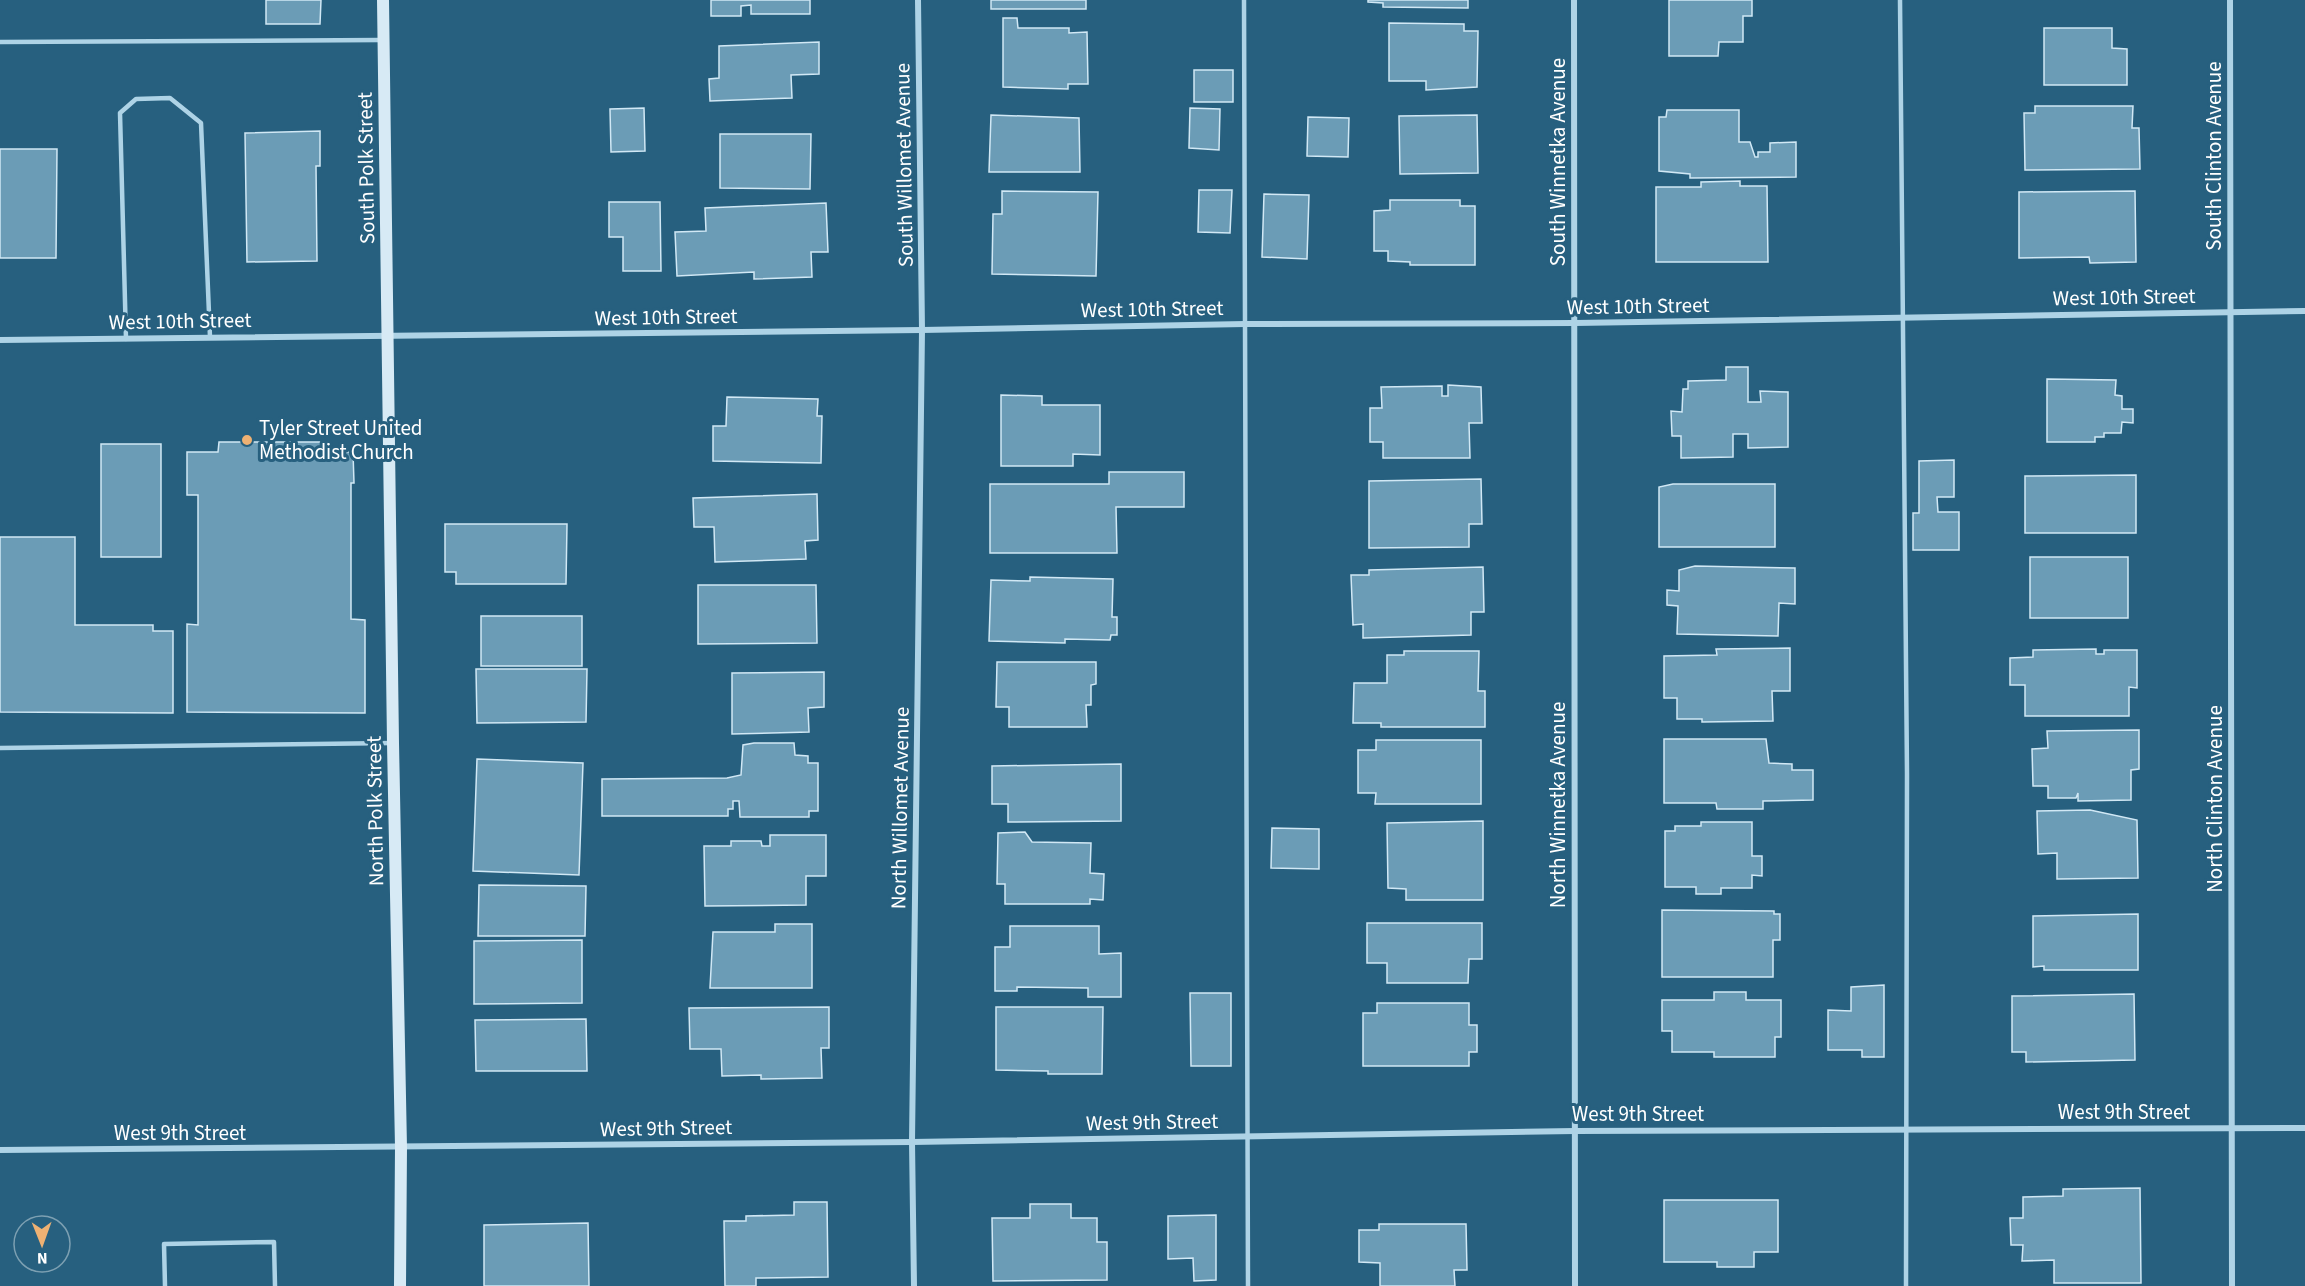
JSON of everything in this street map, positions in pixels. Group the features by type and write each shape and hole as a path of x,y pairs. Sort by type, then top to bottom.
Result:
{"main road":[{"name":"South Polk Street","path":"383,0 389,336"},
{"name":"North Polk Street","path":"389,336 393,743 401,1147 400,1286"}],"street":[{"name":"South Willomet Avenue","path":"918,0 922,330"},
{"name":"South Winnetka Avenue","path":"1574,0 1575,324"},
{"name":"South Clinton Avenue","path":"2230,0 2231,312"},
{"name":"West 10th Street","path":"0,340 922,330 1245,324 1575,324 2305,311"},
{"name":"North Clinton Avenue","path":"2231,312 2232,1286"},
{"name":"North Winnetka Avenue","path":"1575,324 1575,1286"},
{"name":"North Willomet Avenue","path":"914,1286 912,1142 922,330"},
{"name":"West 9th Street","path":"0,1150 912,1142 1575,1131 2305,1128"}],"lane":[{"path":"1244,0 1248,1286"},
{"path":"1900,0 1908,774 1906,1286"},
{"path":"0,42 384,40"},
{"path":"126,339 120,113 136,99 147,98 170,98 201,123 210,337"},
{"path":"0,748 393,743"},
{"path":"165,1286 164,1244 274,1242 275,1286"}],"building":[{"path":"266,0 321,0 320,24 266,24"},
{"path":"711,0 810,0 810,14 751,14 751,5 741,6 741,16 711,16"},
{"path":"991,0 1086,0 1086,9 991,9"},
{"path":"1368,0 1468,0 1468,8 1383,7 1383,3 1368,2"},
{"path":"1669,0 1752,0 1752,16 1743,16 1743,42 1719,42 1718,56 1669,56"},
{"path":"1003,18 1017,18 1018,28 1069,28 1069,33 1087,32 1088,84 1068,84 1068,89 1003,87"},
{"path":"1389,23 1464,24 1464,31 1478,31 1477,87 1426,90 1426,81 1389,81"},
{"path":"2044,28 2112,28 2112,48 2127,49 2127,85 2044,85"},
{"path":"819,42 819,74 791,75 792,98 710,101 709,79 719,78 719,46"},
{"path":"1194,70 1233,70 1233,102 1194,102"},
{"path":"2035,106 2133,106 2132,128 2139,128 2140,169 2025,170 2024,113 2035,113"},
{"path":"644,108 645,151 611,152 610,109"},
{"path":"1190,108 1220,109 1219,150 1189,148"},
{"path":"1667,110 1739,110 1739,142 1750,142 1755,157 1758,157 1758,152 1770,152 1770,143 1796,142 1796,177 1690,178 1690,174 1659,171 1659,117 1666,117"},
{"path":"991,115 1079,118 1080,172 989,172"},
{"path":"1477,115 1478,173 1400,174 1399,116"},
{"path":"1308,117 1349,118 1348,157 1307,156"},
{"path":"320,131 320,166 316,166 317,261 247,262 245,133"},
{"path":"720,134 811,134 810,189 720,188"},
{"path":"0,149 57,149 56,258 0,258"},
{"path":"1740,181 1740,186 1767,186 1768,262 1656,262 1656,187 1701,187 1701,182"},
{"path":"1199,190 1232,190 1230,233 1198,232"},
{"path":"1002,191 1098,192 1096,276 992,274 993,214 1002,214"},
{"path":"2135,191 2136,262 2090,263 2089,257 2019,258 2019,192"},
{"path":"1264,194 1309,195 1307,259 1262,257"},
{"path":"1390,200 1460,200 1460,206 1475,206 1475,265 1410,265 1410,262 1388,261 1388,251 1374,251 1374,211 1390,210"},
{"path":"609,202 660,202 661,271 623,271 623,237 609,237"},
{"path":"826,203 828,252 811,252 812,277 754,279 754,272 677,276 675,232 706,231 705,208"},
{"path":"1726,367 1748,367 1748,402 1761,402 1760,391 1788,392 1788,447 1748,448 1748,434 1733,434 1733,457 1681,458 1681,436 1672,436 1671,411 1682,412 1683,389 1688,389 1688,381 1726,380"},
{"path":"2047,379 2116,380 2115,395 2122,396 2122,409 2133,409 2133,423 2122,422 2121,433 2104,433 2104,437 2095,437 2095,442 2047,442"},
{"path":"1448,385 1481,387 1482,423 1469,423 1470,458 1383,458 1383,442 1370,442 1370,408 1382,408 1381,387 1442,386 1442,396 1448,396"},
{"path":"1001,395 1042,396 1042,405 1100,405 1100,455 1073,454 1073,466 1001,466"},
{"path":"727,397 818,399 817,416 822,416 821,463 713,461 713,426 726,426"},
{"path":"219,442 327,442 327,452 353,452 351,619 365,620 365,713 187,712 187,624 198,625 198,495 187,495 187,452 218,452"},
{"path":"101,444 161,444 161,557 101,557"},
{"path":"1954,460 1954,497 1937,497 1938,512 1959,512 1959,550 1913,550 1913,513 1919,513 1919,461"},
{"path":"1109,472 1184,472 1184,507 1116,507 1117,553 990,553 990,484 1109,484"},
{"path":"2136,475 2136,533 2025,533 2025,476"},
{"path":"1481,479 1482,524 1469,524 1469,547 1369,548 1369,481"},
{"path":"1673,484 1775,484 1775,547 1659,547 1659,487"},
{"path":"817,494 818,540 805,541 806,559 715,562 714,527 694,527 693,498"},
{"path":"445,524 567,524 566,584 456,584 456,572 445,572"},
{"path":"0,537 75,537 75,625 153,625 153,631 173,631 173,713 0,712"},
{"path":"2030,557 2128,557 2128,618 2030,618"},
{"path":"1695,566 1795,568 1795,604 1779,603 1778,636 1677,634 1678,606 1667,605 1667,590 1679,591 1679,570"},
{"path":"1483,567 1484,612 1471,612 1471,635 1363,638 1363,624 1353,625 1351,575 1369,575 1369,570"},
{"path":"1030,577 1113,579 1112,617 1117,617 1117,635 1111,635 1110,640 1065,639 1065,643 989,641 991,580 1030,581"},
{"path":"698,585 816,585 817,643 698,644"},
{"path":"481,616 582,616 582,666 481,666"},
{"path":"1790,648 1790,691 1772,691 1773,721 1702,722 1702,719 1677,719 1677,698 1664,698 1664,656 1717,655 1716,649"},
{"path":"2096,649 2096,654 2104,654 2104,650 2137,650 2137,688 2129,687 2129,716 2025,716 2025,685 2010,685 2010,658 2033,657 2033,650"},
{"path":"1404,651 1479,651 1478,691 1485,691 1485,727 1381,727 1381,723 1353,723 1354,683 1387,683 1387,655 1404,655"},
{"path":"997,662 1096,662 1096,684 1091,685 1091,705 1086,705 1087,727 1009,727 1009,707 996,707"},
{"path":"476,669 587,669 586,722 477,723"},
{"path":"824,672 824,707 808,708 809,732 732,734 732,673"},
{"path":"2139,730 2139,769 2131,770 2131,800 2078,801 2078,793 2076,798 2048,798 2048,786 2033,786 2032,749 2048,748 2047,731"},
{"path":"1664,739 1766,739 1769,763 1792,764 1792,770 1813,770 1813,800 1763,801 1763,809 1717,809 1716,803 1664,803"},
{"path":"1376,740 1481,740 1481,804 1375,804 1376,793 1358,793 1358,750 1376,750"},
{"path":"794,743 795,755 808,756 808,763 818,763 818,811 809,811 809,817 740,817 739,801 733,801 733,809 728,809 728,816 602,816 602,779 727,778 741,775 743,745"},
{"path":"477,759 583,763 579,875 473,871"},
{"path":"1121,764 1121,821 1008,822 1008,804 992,804 992,766"},
{"path":"2090,810 2137,820 2138,878 2057,879 2057,853 2038,854 2037,811"},
{"path":"1483,821 1483,900 1406,900 1406,889 1388,888 1387,823"},
{"path":"1701,822 1752,822 1752,856 1762,856 1762,876 1752,875 1752,888 1721,888 1721,894 1696,894 1696,887 1665,887 1665,831 1675,831 1675,826 1701,826"},
{"path":"1272,828 1319,829 1319,869 1271,868"},
{"path":"1025,832 1032,842 1091,843 1090,873 1104,874 1103,900 1090,899 1090,904 1005,904 1005,884 997,884 998,833"},
{"path":"770,835 826,835 826,876 806,876 806,905 705,906 704,846 731,846 731,841 761,841 762,846 770,846"},
{"path":"479,885 586,886 585,936 478,936"},
{"path":"1662,910 1774,911 1774,914 1780,914 1780,940 1773,940 1773,977 1662,977"},
{"path":"2138,914 2138,970 2044,970 2044,966 2033,967 2033,916"},
{"path":"1367,923 1482,923 1482,959 1469,959 1468,983 1387,983 1387,963 1367,963"},
{"path":"775,924 812,924 812,988 710,988 713,932 775,932"},
{"path":"1010,926 1099,926 1099,954 1121,953 1121,997 1088,997 1088,988 1017,987 1017,991 995,991 995,947 1010,947"},
{"path":"582,940 582,1003 474,1004 474,941"},
{"path":"1884,985 1884,1057 1862,1057 1862,1050 1828,1050 1828,1010 1851,1011 1851,987"},
{"path":"1714,992 1746,992 1746,1000 1781,1000 1781,1037 1775,1037 1775,1057 1714,1057 1714,1052 1672,1052 1672,1031 1662,1031 1662,1000 1714,1000"},
{"path":"1190,993 1231,993 1231,1066 1191,1066"},
{"path":"2134,994 2135,1060 2026,1062 2026,1052 2012,1052 2012,996"},
{"path":"1377,1003 1469,1003 1469,1025 1477,1025 1477,1052 1469,1052 1469,1066 1363,1066 1363,1013 1377,1013"},
{"path":"829,1007 829,1048 821,1048 822,1078 761,1079 761,1075 722,1076 721,1049 690,1049 689,1008"},
{"path":"996,1007 1103,1007 1102,1074 1048,1074 1048,1071 996,1070"},
{"path":"586,1019 587,1071 476,1071 475,1020"},
{"path":"2140,1188 2141,1283 2054,1283 2054,1260 2022,1261 2023,1245 2011,1245 2010,1218 2023,1218 2023,1197 2063,1196 2063,1189"},
{"path":"1664,1200 1778,1200 1778,1252 1754,1252 1754,1267 1717,1267 1717,1262 1664,1262"},
{"path":"794,1202 827,1202 828,1277 756,1278 756,1286 725,1286 724,1221 746,1221 746,1216 794,1215"},
{"path":"1030,1204 1071,1204 1071,1218 1097,1218 1097,1242 1107,1242 1107,1280 993,1281 992,1218 1030,1218"},
{"path":"1216,1215 1216,1280 1194,1281 1193,1258 1168,1259 1168,1216"},
{"path":"588,1223 589,1286 484,1286 484,1225"},
{"path":"1379,1224 1466,1224 1467,1270 1454,1270 1455,1286 1380,1286 1380,1263 1359,1262 1359,1230 1379,1230"}],"place":[{"name":"Tyler Street United Methodist Church","path":"247,440"}]}
